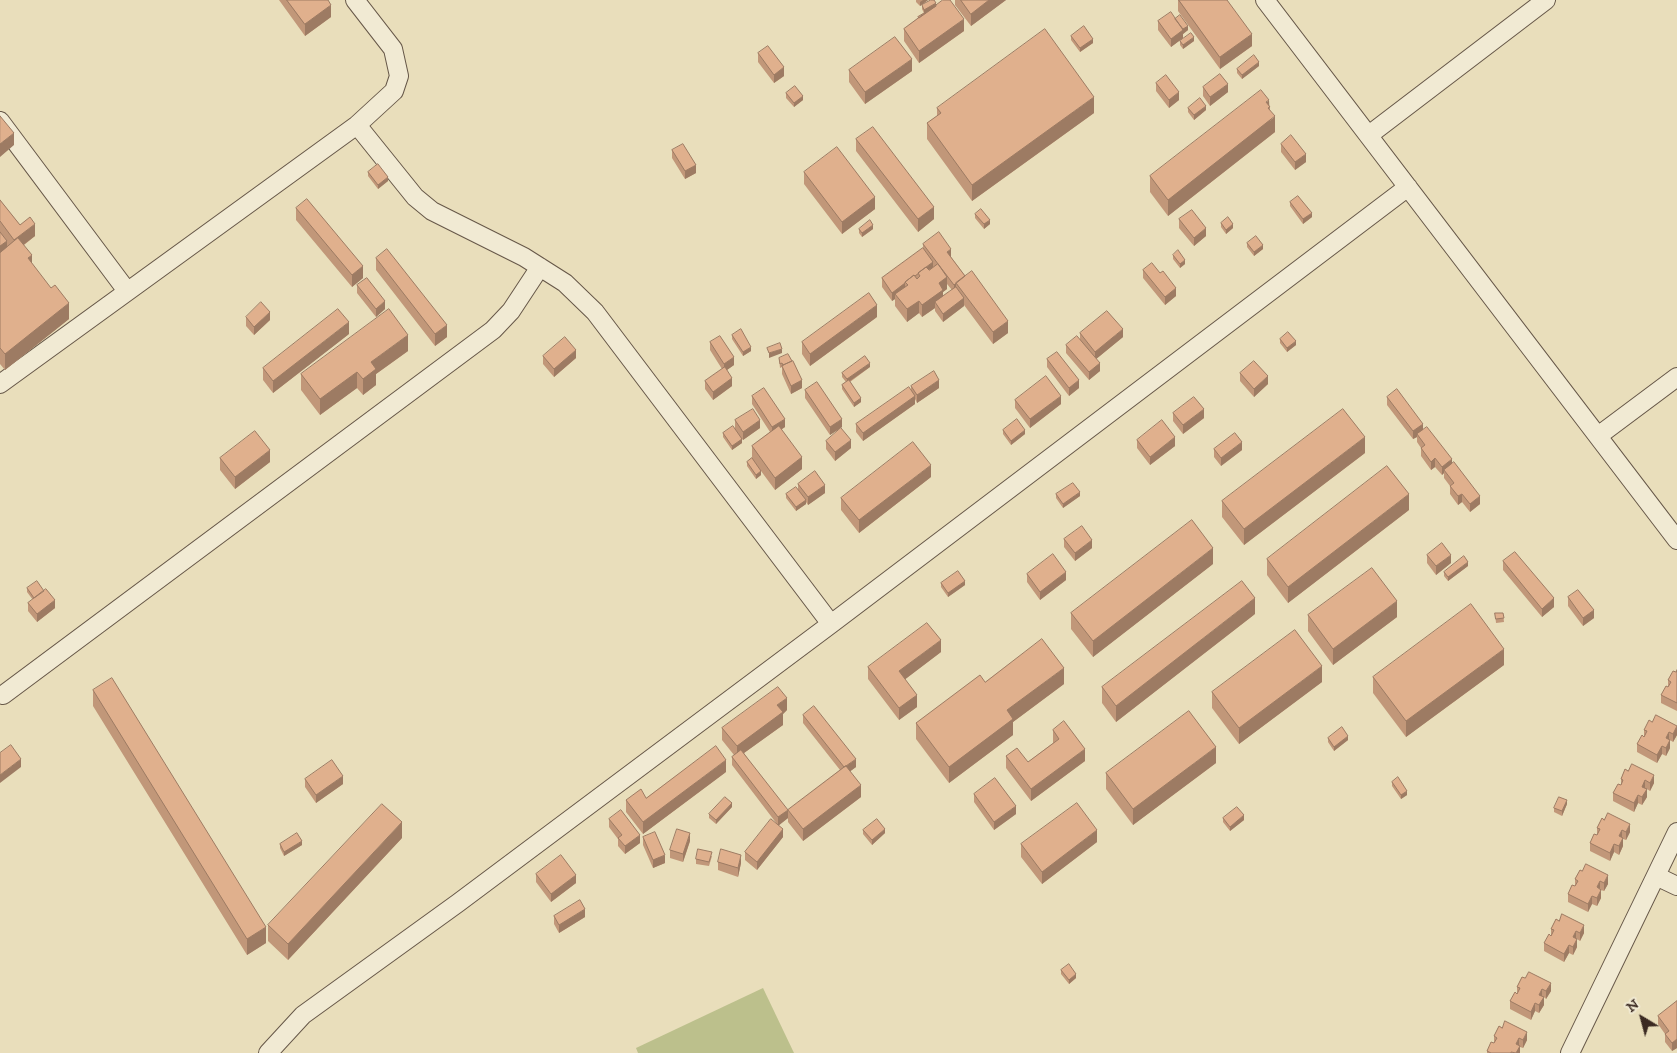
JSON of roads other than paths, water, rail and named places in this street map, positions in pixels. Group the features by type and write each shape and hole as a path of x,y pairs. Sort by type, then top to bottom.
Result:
{"street":[{"path":"0,384 357,125 394,91 399,76 393,49 354,0"},
{"path":"1265,0 1677,540"},
{"path":"1369,135 1546,0"},
{"path":"0,121 127,291"},
{"path":"357,125 415,197 432,211 524,257 565,283 595,312 831,624"},
{"path":"268,1053 303,1015 466,897 831,624 1408,187"},
{"path":"3,695 492,330 511,312 540,267"},
{"path":"1598,436 1677,377"},
{"path":"1570,1053 1677,832"},
{"path":"1656,876 1677,886"}]}
